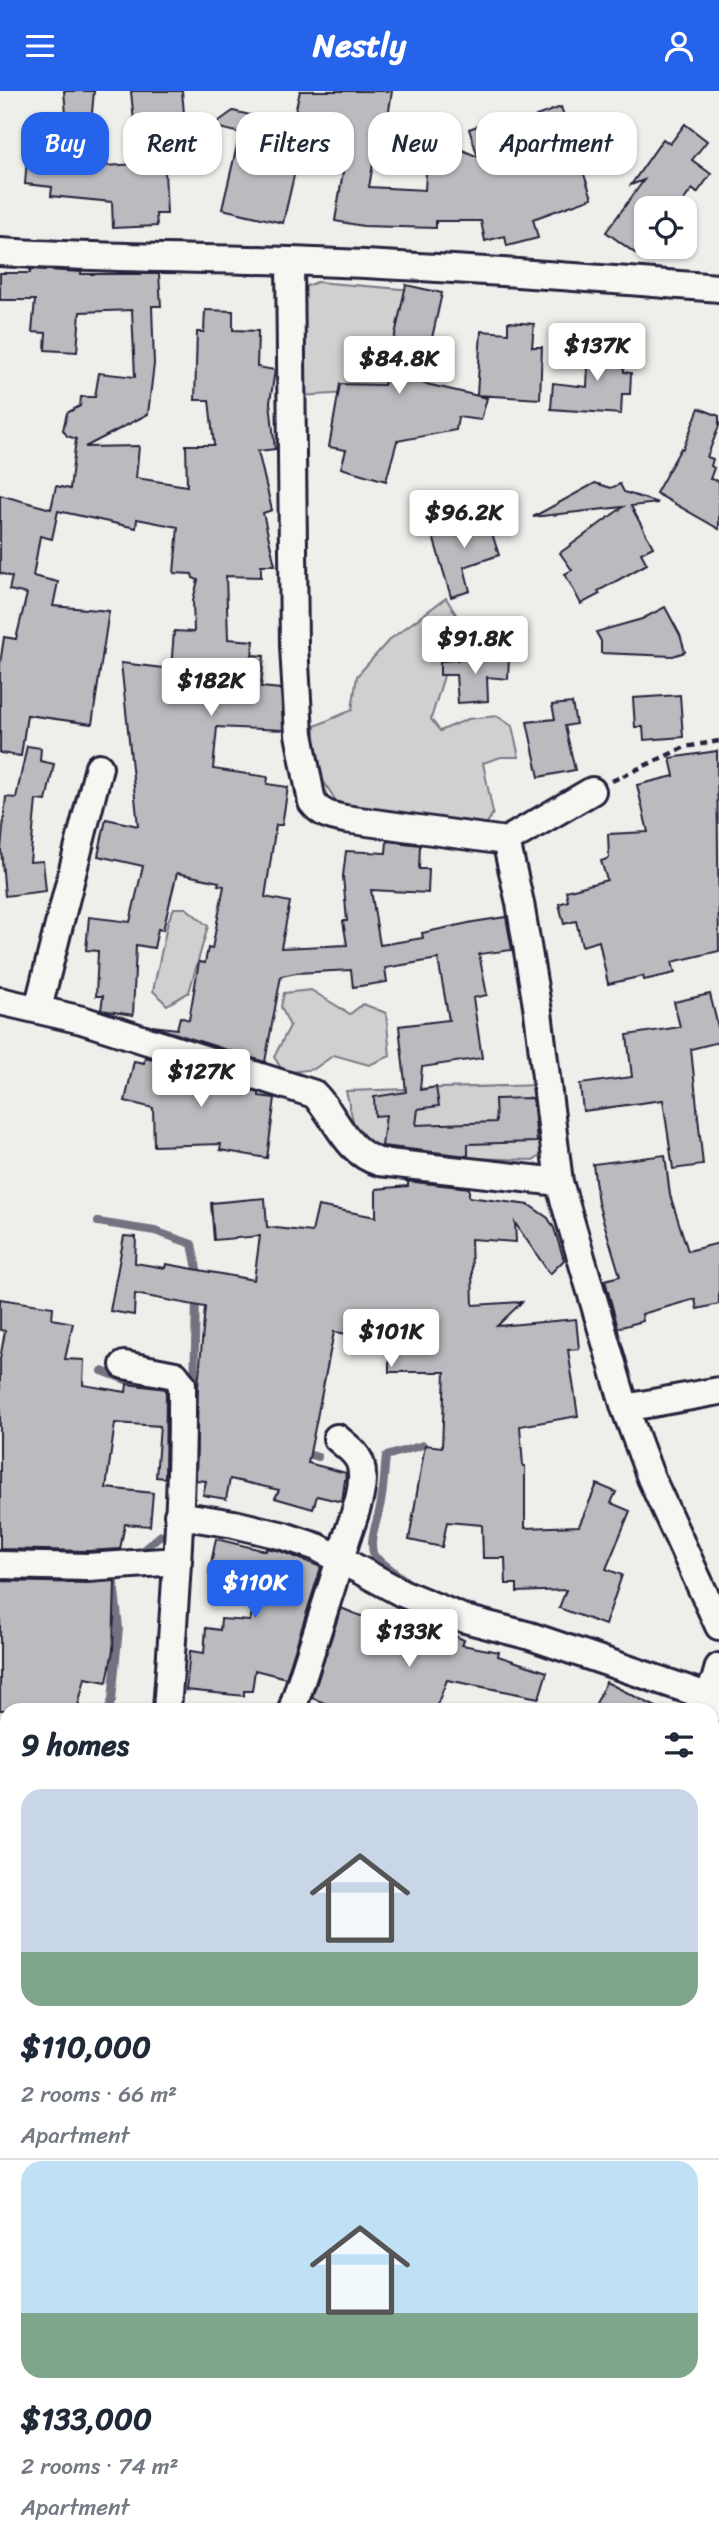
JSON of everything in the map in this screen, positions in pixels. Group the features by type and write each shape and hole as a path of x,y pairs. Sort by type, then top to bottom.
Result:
{"street":[{"path":"0,252 80,257 290,261 513,272 719,288"},
{"path":"290,261 294,646 299,734 313,802 328,816 506,841 592,790"},
{"path":"38,1008 99,767"},
{"path":"506,841 520,903 538,1012 559,1182 625,1408 651,1478 719,1626"},
{"path":"0,1001 93,1023 314,1094 327,1106 346,1139 368,1159 559,1182"},
{"path":"124,1365 175,1375 182,1384 183,1454 168,1703"},
{"path":"625,1408 719,1391"},
{"path":"294,1703 340,1560 362,1479 361,1464 354,1453 337,1438"},
{"path":"178,1515 284,1536 317,1548 402,1593 465,1619 530,1636 703,1703"},
{"path":"2,1572 178,1561"},
{"path":"709,1703 719,1667"}],"path":[{"path":"592,790 685,747 719,741"}],"shaded area":[{"path":"317,282 437,292 418,389 299,396 295,299 304,287"},
{"path":"446,598 457,616 455,639 431,719 440,731 468,719 497,716 512,726 519,757 501,757 483,763 493,813 482,832 338,804 315,768 315,726 352,710 357,676 389,640"},
{"path":"174,908 186,908 208,926 189,992 167,1005 153,991 168,921"},
{"path":"311,990 350,1014 363,1004 386,1013 390,1056 369,1065 334,1055 314,1069 284,1073 274,1057 290,1026 281,1007 284,993"},
{"path":"538,1085 542,1154 535,1160 408,1156 365,1146 355,1129 346,1091"}],"building":[{"path":"64,91 94,91 92,112 66,112"},
{"path":"131,91 182,91 184,112 133,112"},
{"path":"300,91 392,91 389,112 368,112 368,175 371,175 369,187 425,190 426,175 462,175 462,150 476,156 476,175 584,175 592,198 533,219 538,238 507,246 505,236 485,241 481,221 436,221 436,228 363,226 335,221 342,175 354,175 354,112 295,112"},
{"path":"561,107 563,112 547,112"},
{"path":"233,111 237,112 236,132 222,128 222,119"},
{"path":"685,124 707,141 692,160 711,174 697,193 692,189 687,196 634,196 634,252 606,232 644,180 631,185 663,139 670,144"},
{"path":"476,127 476,151 469,129"},
{"path":"236,150 236,175 294,175 283,223 222,209"},
{"path":"123,165 123,175 165,175 167,214 156,214 157,226 113,228 112,202 51,196 52,187 25,184 26,175 109,175 109,166"},
{"path":"30,269 81,274 159,274 161,306 152,306 154,364 148,414 85,447 139,446 136,478 187,486 186,445 214,445 209,400 195,400 197,332 204,332 205,310 233,311 233,330 258,331 257,367 275,370 270,402 275,449 258,451 272,510 263,513 275,565 261,565 261,577 226,576 228,639 254,641 252,655 264,656 261,687 281,689 283,730 217,727 213,769 268,777 267,784 288,787 282,825 276,825 265,897 290,902 281,948 347,945 343,921 347,921 343,876 346,851 386,853 387,841 420,845 419,869 429,869 428,893 371,890 380,945 423,938 422,933 506,917 512,950 479,954 487,995 473,998 482,1058 422,1067 420,1090 436,1087 439,1106 418,1109 416,1125 496,1122 495,1099 533,1098 537,1142 468,1144 468,1156 382,1146 386,1115 375,1116 374,1097 406,1092 399,1026 449,1020 438,959 385,968 387,982 353,987 351,970 281,976 265,1062 152,1026 177,1029 180,1017 189,1020 199,962 205,963 208,948 212,949 224,886 218,885 219,882 177,873 163,930 158,929 154,948 136,945 133,1015 101,1010 103,996 96,996 98,951 86,950 89,917 130,922 143,866 98,856 106,819 138,826 121,663 171,669 174,631 194,632 193,600 198,580 193,578 192,574 174,573 178,527 137,519 136,528 58,511 52,539 40,536 33,576 58,582 53,606 109,611 92,724 27,715 21,756 0,753 0,664 4,637 16,639 27,594 9,590 12,577 0,573 0,495 51,509 56,486 70,489 76,439 67,436 63,430 67,413 80,406 81,397 95,397 99,373 135,377 132,310 80,312 77,352 45,350 46,333 32,332 35,300 0,300 0,273 30,273"},
{"path":"406,285 442,293 422,383 487,398 481,420 458,417 456,430 397,441 386,481 341,468 346,450 329,447 340,384 384,385"},
{"path":"508,322 534,324 532,347 542,347 540,399 477,395 481,331 508,333"},
{"path":"589,342 625,344 624,372 631,373 630,394 622,394 621,414 551,409 553,383 587,387"},
{"path":"699,408 719,416 719,426 707,457 713,459 711,466 714,468 710,479 719,481 719,529 656,493 681,448 683,449"},
{"path":"595,483 611,488 620,484 624,492 658,503 631,506 653,547 641,553 647,564 598,591 600,594 581,604 565,574 572,570 560,553 623,507 533,517"},
{"path":"485,512 499,555 464,567 470,591 451,597 432,533 468,523 466,518"},
{"path":"665,607 680,635 685,652 673,656 601,653 601,641 596,632 642,619"},
{"path":"509,657 508,679 487,677 488,701 458,703 456,675 440,675 440,661"},
{"path":"680,695 683,737 644,740 643,727 635,727 633,698"},
{"path":"572,703 576,724 565,726 575,770 539,777 527,722 555,719 552,705"},
{"path":"27,746 41,748 40,761 54,764 46,801 36,800 30,862 43,861 46,891 5,896 1,849 6,797 16,798"},
{"path":"717,751 719,951 672,962 675,973 644,980 643,976 608,984 599,941 582,946 576,921 564,924 559,904 568,901 566,891 607,880 601,861 609,858 608,834 648,832 637,785 674,776 670,758"},
{"path":"710,994 719,1042 691,1049 703,1165 673,1169 663,1100 583,1111 580,1084 632,1077 627,1035 680,1027 674,1002"},
{"path":"145,1057 259,1093 259,1096 275,1098 267,1158 220,1150 221,1144 154,1146 153,1108 125,1101 134,1061 144,1063"},
{"path":"665,1155 670,1195 688,1251 719,1243 719,1304 697,1309 695,1299 642,1314 643,1321 618,1328 605,1280 620,1276 598,1203 593,1164"},
{"path":"408,1181 469,1188 469,1197 529,1205 548,1218 554,1228 564,1260 550,1274 515,1223 516,1242 471,1239 473,1305 522,1302 497,1326 576,1319 579,1349 568,1350 578,1416 520,1426 525,1466 525,1528 579,1526 597,1484 616,1492 611,1503 630,1511 606,1569 622,1575 605,1625 559,1608 566,1590 517,1592 517,1584 506,1584 505,1558 483,1558 482,1525 447,1522 442,1547 409,1540 425,1445 442,1447 445,1372 389,1372 389,1340 334,1332 308,1463 346,1473 342,1502 317,1496 313,1509 275,1498 279,1490 230,1479 226,1499 203,1495 206,1481 196,1480 198,1387 205,1307 135,1294 134,1315 110,1311 124,1236 136,1237 135,1263 165,1268 166,1264 254,1280 260,1236 214,1240 211,1203 265,1198 267,1227 312,1232 318,1206 376,1217 376,1189 408,1186"},
{"path":"0,1299 53,1307 52,1319 73,1323 65,1359 84,1360 83,1385 126,1392 127,1384 166,1389 165,1478 156,1477 160,1426 115,1423 106,1488 153,1493 150,1526 125,1524 120,1549 0,1549 0,1359 5,1331 0,1330"},
{"path":"216,1539 266,1551 266,1548 280,1551 321,1567 286,1678 255,1670 252,1691 244,1691 244,1696 186,1690 190,1651 204,1653 206,1628 220,1630 221,1619 250,1621 258,1584 209,1573"},
{"path":"0,1581 115,1581 113,1650 107,1682 85,1678 79,1703 0,1703"},
{"path":"341,1608 435,1646 442,1630 464,1640 462,1645 499,1652 498,1656 547,1672 539,1698 447,1680 438,1703 324,1703 312,1698"},
{"path":"606,1682 648,1703 596,1703"}],"waterway":[{"path":"98,1222 155,1231 192,1244 197,1281"},
{"path":"194,1393 196,1297"},
{"path":"102,1371 126,1380 159,1385"},
{"path":"410,1584 374,1556 372,1538 381,1501 386,1456 423,1445"},
{"path":"301,1452 318,1457"},
{"path":"134,1557 161,1535 176,1534"},
{"path":"25,1578 51,1580 65,1577"},
{"path":"111,1703 119,1628 114,1581"}]}
